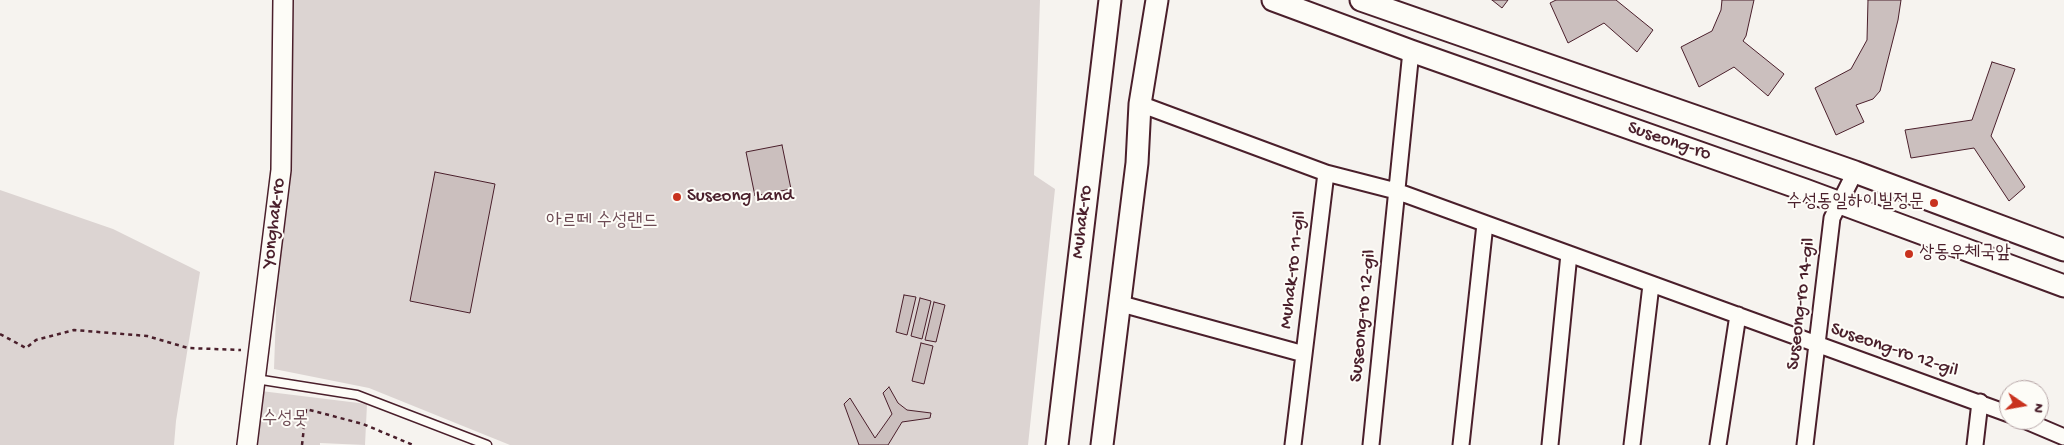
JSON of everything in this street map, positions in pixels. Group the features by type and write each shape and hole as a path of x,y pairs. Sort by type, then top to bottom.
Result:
{"main road":[{"name":"Muhak-ro","path":"1057,445 1110,0"},
{"path":"1102,445 1118,303 1137,163 1140,104 1157,0"},
{"name":"Suseong-ro","path":"1273,0 1840,203 2064,286"},
{"name":"Suseong-ro","path":"1361,0 1855,172 2064,250"}],"street":[{"name":"Yonghak-ro","path":"247,445 282,170 283,0"},
{"name":"Suseong-ro 12-gil","path":"1371,445 1411,51"},
{"path":"1140,104 1326,172 1396,191"},
{"name":"Muhak-ro 11-gil","path":"1293,445 1326,172"},
{"name":"Suseong-ro 14-gil","path":"1805,445 1832,218 1855,172"},
{"name":"Suseong-ro 12-gil","path":"1396,191 1999,410"},
{"path":"1461,445 1485,224"},
{"path":"1550,445 1569,254"},
{"path":"1632,445 1651,285"},
{"path":"1118,303 1304,354"},
{"path":"1718,445 1738,315"},
{"path":"1975,445 1980,402"},
{"path":"2043,430 2060,439"}],"lane":[{"path":"256,379 357,395 486,445"}],"path":[{"path":"0,334 26,348 36,340 74,330 147,336 188,348 241,350"},
{"path":"302,445 306,409 363,424 413,445"}],"green space":[{"name":"아르떼 수성랜드","path":"284,0 1040,0 1034,175 1055,189 1028,445 510,445 369,388 274,369 281,170"},
{"path":"0,190 113,229 200,272 176,421 174,445 0,445"},
{"name":"수성못","path":"261,391 367,404 365,445 320,443 320,445 255,445"}],"building":[{"path":"1492,0 1508,0 1502,8"},
{"path":"1556,0 1616,0 1653,30 1637,52 1604,23 1568,43 1550,3"},
{"path":"1722,0 1754,0 1746,36 1743,41 1784,74 1768,96 1734,67 1699,87 1681,47 1712,31 1721,10"},
{"path":"1868,0 1901,0 1898,20 1880,91 1873,99 1856,105 1864,122 1836,135 1815,88 1851,69 1867,40"},
{"path":"1992,62 2015,69 1991,136 2025,187 2009,201 1974,148 1911,158 1905,130 1972,120"},
{"path":"782,145 791,189 755,196 746,152"},
{"path":"435,172 495,184 470,313 410,301"},
{"path":"904,295 916,297 907,335 896,332"},
{"path":"920,298 931,301 922,339 911,336"},
{"path":"934,302 945,305 936,342 925,340"},
{"path":"921,343 933,346 924,384 912,381"},
{"path":"889,387 898,403 907,410 931,413 930,418 902,422 888,445 859,445 844,404 850,398 875,438 892,414 883,393"}],"place":[{"name":"Suseong Land","path":"677,197"},
{"name":"수성동일하이빌정문","path":"1934,203"},
{"name":"상동우체국앞","path":"1909,254"}]}
